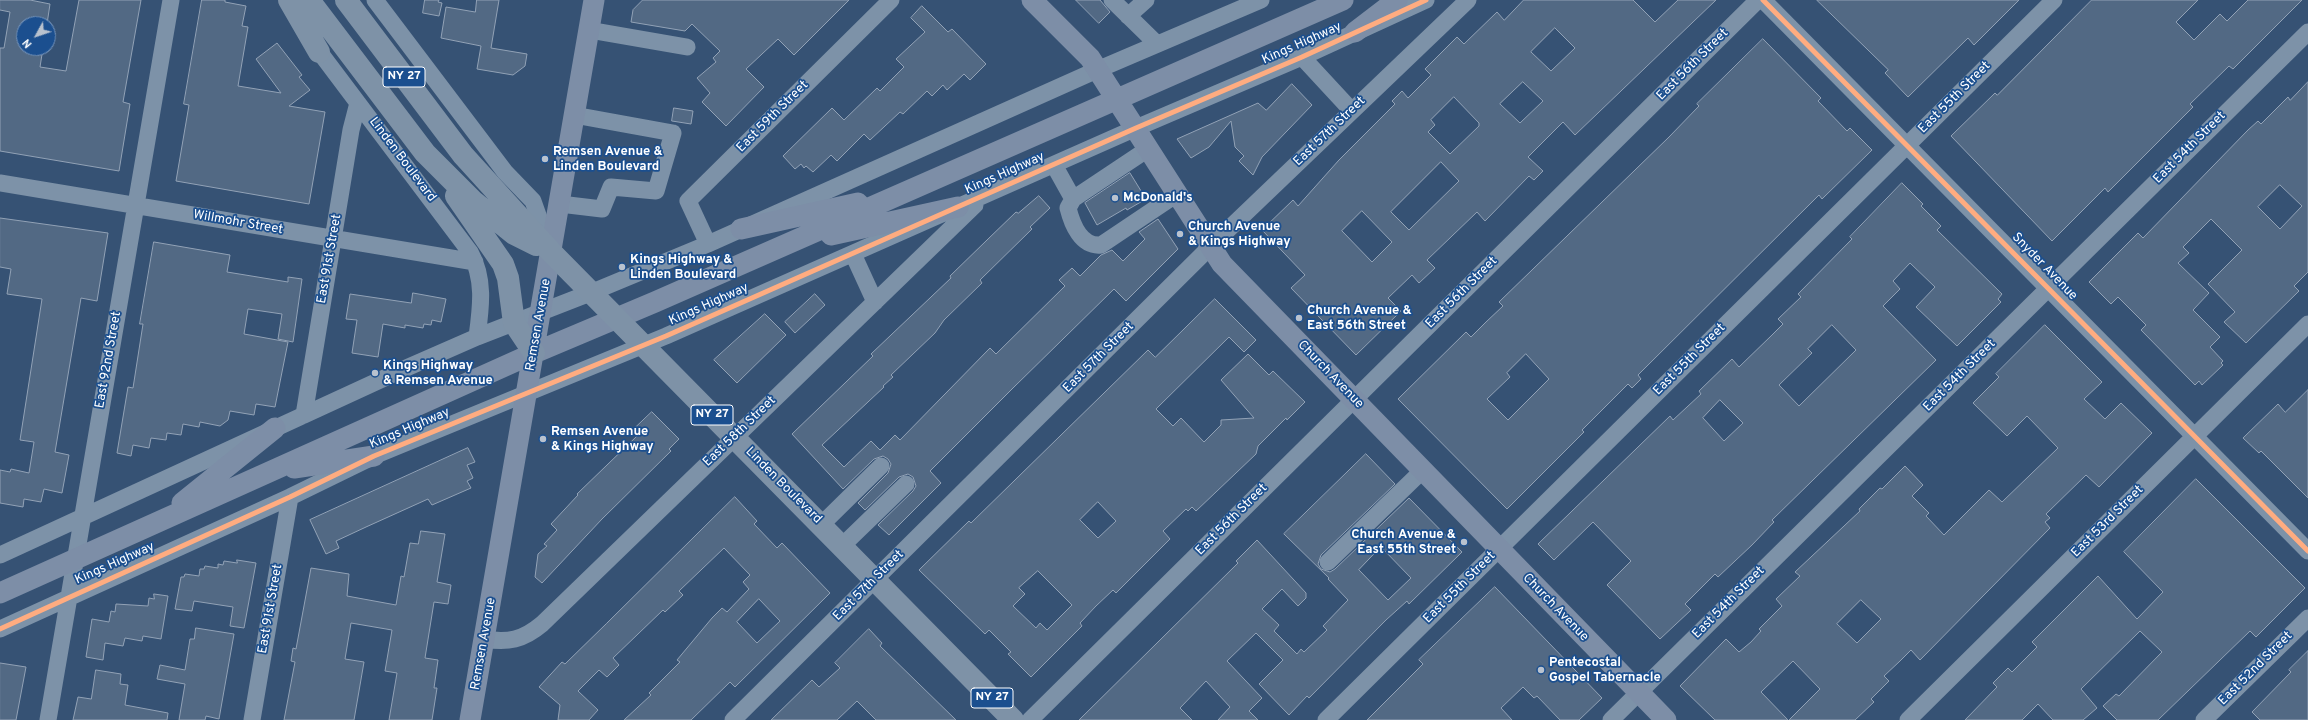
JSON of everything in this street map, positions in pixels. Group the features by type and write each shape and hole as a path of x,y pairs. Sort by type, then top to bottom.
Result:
{"highway":[{"path":"289,0 319,52"},
{"name":"Linden Boulevard","path":"309,0 425,153 474,201 514,234 552,253"},
{"name":"Linden Boulevard","path":"346,0 463,154 552,253 590,294 734,437 1013,720"},
{"path":"425,153 495,249 508,278 514,323 534,353"}],"main road":[{"name":"Remsen Avenue","path":"470,720 552,253 594,0"},
{"name":"Church Avenue","path":"1032,0 1090,58 1222,264 1498,550 1666,720"},
{"name":"Kings Highway","path":"0,593 534,353 786,245 1343,0"},
{"path":"1355,32 1397,0"},
{"path":"741,229 905,192"},
{"path":"786,245 958,207"},
{"path":"159,522 275,428"},
{"path":"270,471 374,456"},
{"path":"0,586 20,583"}],"street":[{"name":"East 92nd Street","path":"48,720 171,0"},
{"name":"Linden Boulevard","path":"279,0 464,242 479,271 481,292 477,337"},
{"name":"Linden Boulevard","path":"375,0 505,172 533,201 552,253"},
{"name":"East 59th Street","path":"708,244 688,201 891,0"},
{"path":"1112,0 1157,44"},
{"path":"1128,16 1146,0"},
{"path":"0,555 82,516 477,337 590,294 708,244 1097,70 1260,0"},
{"name":"Kings Highway","path":"0,629 290,497 374,456 642,346 1136,128 1302,57 1426,0"},
{"name":"East 57th Street","path":"733,720 1211,246 1468,0"},
{"name":"East 56th Street","path":"1030,720 1758,0"},
{"name":"Snyder Avenue","path":"1763,0 2308,551"},
{"name":"East 55th Street","path":"1326,720 2054,0"},
{"path":"589,30 687,47"},
{"name":"East 54th Street","path":"1611,720 2308,32"},
{"path":"1302,57 1352,111"},
{"name":"East 91st Street","path":"304,415 333,239 358,103"},
{"path":"560,204 602,210 611,187 656,191 673,133 574,115"},
{"path":"1148,149 1073,199 1068,208 1072,222 1082,238 1095,245 1101,245 1177,194"},
{"path":"1054,165 1073,199"},
{"name":"Willmohr Street","path":"0,183 475,262"},
{"name":"East 58th Street","path":"484,639 514,641 533,632 590,579 734,437 984,196"},
{"path":"853,254 875,302"},
{"name":"East 53rd Street","path":"1908,720 2308,324"},
{"path":"821,525 881,466"},
{"path":"1328,562 1422,471"},
{"path":"842,546 906,484"},
{"name":"East 91st Street","path":"252,720 290,497"},
{"name":"East 52nd Street","path":"2204,720 2308,618"}],"building":[{"path":"0,0 30,0 50,4 48,16 16,16 16,56 42,56 40,67 66,71 79,0 141,0 123,102 130,104 119,171 0,151 0,48 4,48 10,12 0,10"},
{"path":"202,0 225,0 225,2 246,6 242,26 248,27 238,86 281,93 256,59 277,43 302,75 299,77 310,90 289,106 325,112 309,204 176,181 189,105 184,104"},
{"path":"425,0 439,0 438,2 442,3 439,16 423,13"},
{"path":"477,0 499,0 491,48 527,54 525,66 513,75 477,69 481,46 441,38 446,7 475,12"},
{"path":"643,0 849,0 794,55 778,39 746,69 764,87 726,126 702,102 710,93 697,78 716,62 713,58 720,51 692,24 685,31 631,22 633,10"},
{"path":"1076,0 1100,0 1110,12 1099,23"},
{"path":"1524,0 1633,0 1655,22 1678,0 1716,0 1575,135 1563,122 1528,157 1543,171 1534,180 1529,176 1485,221 1477,212 1427,260 1435,268 1419,283 1412,275 1388,298 1401,311 1356,355 1291,288 1305,275 1262,230 1293,200 1298,206 1339,160 1395,104 1392,101 1402,91 1408,98 1431,75 1425,69 1457,37 1464,44 1497,12 1504,20","holes":["1555,28 1575,48 1551,71 1531,52","1523,82 1543,101 1520,123 1500,104","1454,97 1479,123 1479,126 1450,154 1428,132 1435,125 1431,120","1441,162 1459,181 1409,230 1391,212","1362,211 1392,242 1372,262 1342,231"]},
{"path":"1817,0 2019,0 1974,45 1968,38 1908,97 1885,73 1888,70"},
{"path":"2092,0 2198,0 2176,22 2194,40 2220,14 2227,21 2248,0 2302,0 2233,69 2229,66 2190,104 2193,107 2108,192 2105,188 2052,241 1951,136 1995,93 1997,95"},
{"path":"922,6 948,32 952,29 986,64 970,80 964,74 947,90 943,85 932,96 927,91 903,114 900,112 870,140 864,134 837,161 831,155 813,172 806,166 804,168 801,164 795,169 783,156 832,108 844,120 877,88 880,91 904,67 896,59 925,32 911,18"},
{"path":"1763,39 1821,98 1818,101 1847,131 1850,128 1872,150 1822,199 1819,195 1638,375 1641,379 1632,388 1628,384 1582,430 1584,432 1507,509 1398,399 1466,332 1471,337 1503,306 1499,302 1669,137 1699,106 1697,104","holes":["1526,354 1549,379 1508,420 1487,399 1510,377 1507,373"]},
{"path":"2308,82 2308,272 2294,286 2299,291 2246,343 2224,322 2235,312 2208,284 2242,250 2211,219 2183,247 2189,253 2178,263 2209,293 2193,310 2220,337 2210,347 2223,361 2221,363 2223,365 2202,385 2199,381 2195,385 2141,330 2146,325 2118,297 2111,304 2089,282 2138,233 2143,238 2248,130 2258,121 2261,124 2288,97 2290,100","holes":["2280,185 2302,206 2280,229 2258,207"]},
{"path":"1292,84 1312,105 1262,157 1253,175 1239,161 1244,156 1235,147 1231,121 1209,147 1191,158 1177,139 1258,103 1266,110"},
{"path":"674,108 693,111 691,124 672,121"},
{"path":"1130,173 1146,199 1127,210 1126,208 1097,225 1085,203"},
{"path":"1902,183 1923,204 1921,206 1941,226 1937,230 2002,294 1998,299 2001,302 1957,346 1916,307 1935,287 1910,263 1893,281 1900,289 1883,306 1936,360 1772,520 1774,522 1752,545 1718,577 1715,574 1685,604 1691,610 1660,639 1607,585 1631,561 1593,522 1554,560 1538,544 1670,416 1673,420 1701,394 1699,391 1732,359 1739,367 1772,335 1783,324 1778,319 1801,297 1798,294 1852,239 1850,237","holes":["1832,325 1856,350 1799,406 1779,385 1812,353 1808,349","1720,400 1743,423 1724,441 1703,418"]},
{"path":"1039,196 1050,208 1030,227 1032,229 980,280 982,283 944,320 935,333 891,375 893,377 883,386 884,387 822,445 844,467 871,441 880,450 895,435 900,440 990,348 996,354 1065,286 1059,280 1072,268 1080,276 1101,255 1112,250 1123,261 1145,239 1139,232 1158,219 1178,249 1126,301 1114,289 1013,388 930,471 941,483 889,535 878,525 913,491 916,486 913,477 908,474 899,477 865,510 858,503 888,473 891,464 888,459 883,456 874,459 843,489 792,434 873,356 871,354 951,278 950,276 1016,212 1018,213"},
{"path":"0,218 108,233 97,301 81,298 55,452 69,455 62,493 44,489 41,502 24,499 23,507 0,503 0,470 10,472 11,469 29,473 34,442 20,440 42,299 7,294 11,269 0,267"},
{"path":"154,242 230,255 227,272 288,282 288,277 302,279 293,342 278,339 282,314 248,309 244,334 288,342 275,407 256,404 254,415 230,411 228,420 220,426 200,422 199,427 183,424 181,435 167,433 166,440 151,438 149,448 133,445 131,456 117,453 128,387 133,388 143,324 140,324"},
{"path":"413,293 446,299 441,322 432,320 431,325 424,324 423,328 405,325 405,328 383,324 378,357 352,353 357,320 346,319 350,294 411,303"},
{"path":"815,294 825,305 795,333 785,322"},
{"path":"1215,299 1256,340 1244,352 1229,337 1156,409 1173,426 1181,418 1204,442 1221,425 1221,420 1254,418 1221,380 1248,354 1269,375 1273,371 1305,402 1287,420 1286,418 1258,446 1256,454 1196,511 1192,507 1188,511 1186,509 1163,531 1170,539 1116,593 1113,590 1096,606 1080,623 1082,626 1031,677 1008,654 1011,652 989,630 985,634 919,570 969,521 971,523 1148,350 1155,357","holes":["1098,502 1116,521 1098,538 1080,520","1038,571 1072,605 1047,630 1040,623 1036,628 1013,606 1025,594 1019,588"]},
{"path":"765,314 786,335 737,383 714,360"},
{"path":"2045,325 2102,382 2084,399 2105,419 2121,403 2152,433 2099,487 2086,475 2046,514 2050,518 2045,522 2050,528 1920,660 1911,650 1884,676 1889,681 1871,699 1874,702 1855,720 1789,720 1820,689 1793,661 1761,692 1788,720 1715,720 1680,686 1726,639 1739,652 1751,642 1761,631 1759,629 1782,606 1776,599 1800,576 1795,572 1860,511 1859,509 1880,488 1882,489 1905,466 1923,485 1912,496 1929,513 1926,516 1944,535 1989,490 2002,502 2058,448 2027,416 2007,436 1973,403 1999,377 1996,374","holes":["1861,600 1881,619 1857,643 1837,624"]},
{"path":"2308,390 2308,498 2261,451 2259,453 2243,438 2278,404 2285,412"},
{"path":"652,412 679,439 669,449 671,451 602,519 542,583 535,577 538,554 547,546 544,544 557,530 551,524 578,495 577,494 637,436 632,431"},
{"path":"468,448 475,462 467,465 473,478 467,481 471,488 432,505 428,499 366,527 336,541 339,548 326,554 310,520"},
{"path":"1366,454 1395,484 1321,555 1318,564 1321,569 1330,572 1335,569 1409,498 1462,552 1409,604 1407,601 1386,620 1309,698 1307,696 1289,715 1259,684 1283,660 1256,633 1227,661 1262,698 1249,711 1258,720 1218,720 1230,707 1206,681 1180,708 1192,720 1079,720 1238,563 1236,561 1257,540 1306,593 1306,598 1298,606 1282,589 1262,609 1279,625 1274,631 1297,654 1301,649 1304,652 1327,630 1323,626 1348,600 1328,579 1329,578 1284,534","holes":["1381,547 1411,578 1388,600 1359,570"]},
{"path":"2196,479 2305,588 2256,637 2250,631 2158,720 2117,720 2103,706 2116,694 2119,696 2162,652 2140,631 2081,689 2097,708 2083,720 2053,720 2038,704 2022,720 1965,720 1997,687 1993,683 2008,668 2012,672 2037,647 2032,642 2098,576 2137,619 2163,592 2124,552"},
{"path":"735,497 757,521 754,524 777,548 782,543 830,593 735,687 730,682 691,720 624,720 651,695 649,693 680,662 677,660 712,618 722,608 727,612 749,589 743,582 750,575 724,548 679,591 683,595 665,612 663,610 613,658 619,665 607,677 599,670 578,691 598,710 589,720 558,720 560,705 539,687 562,662 565,664","holes":["759,599 780,621 757,643 737,622"]},
{"path":"421,531 445,534 437,582 451,585 448,604 434,602 425,658 438,660 434,688 437,688 432,720 389,720 397,673 385,671 392,630 351,623 345,659 364,662 354,720 284,720 295,662 291,661 293,648 296,649 311,568 349,574 347,596 396,605 401,576 404,577 410,543 418,544"},
{"path":"237,560 256,563 244,628 230,626 233,607 194,601 192,611 175,609 181,577 184,577 185,574 199,576 200,569 204,569 205,566 218,568 218,564 223,565 224,561 237,563"},
{"path":"1495,587 1602,698 1579,720 1560,720 1537,696 1534,698 1523,687 1501,708 1512,720 1367,720 1423,664 1419,660"},
{"path":"154,594 168,596 161,639 143,636 142,641 125,638 123,646 105,643 103,660 86,657 92,619 109,622 111,611 115,612 116,604 148,606 149,598 154,599"},
{"path":"196,628 234,634 219,719 206,716 205,720 179,720 185,684 157,679 160,665 185,670 190,639 194,639"},
{"path":"869,629 882,643 880,646 956,720 876,720 857,701 837,720 771,720 812,680 819,687 840,668 835,663"},
{"path":"2308,651 2308,720 2260,720 2252,712 2291,672 2289,670"},
{"path":"0,663 26,667 16,720 0,720"},
{"path":"96,670 121,674 120,684 128,685 125,705 168,713 167,720 73,720 78,697 91,699"}],"cycle path":[{"path":"0,629 290,497 374,456 666,336 1136,128 1302,57 1426,0"},
{"path":"1763,0 2308,551"}],"place":[{"name":"Remsen Avenue & Linden Boulevard","path":"545,159"},
{"name":"McDonald's","path":"1115,198"},
{"name":"Church Avenue & Kings Highway","path":"1180,234"},
{"name":"Kings Highway & Linden Boulevard","path":"622,267"},
{"name":"Church Avenue & East 56th Street","path":"1299,318"},
{"name":"Kings Highway & Remsen Avenue","path":"375,373"},
{"name":"Remsen Avenue & Kings Highway","path":"543,439"},
{"name":"Church Avenue & East 55th Street","path":"1464,542"},
{"name":"Pentecostal Gospel Tabernacle","path":"1541,670"}]}
